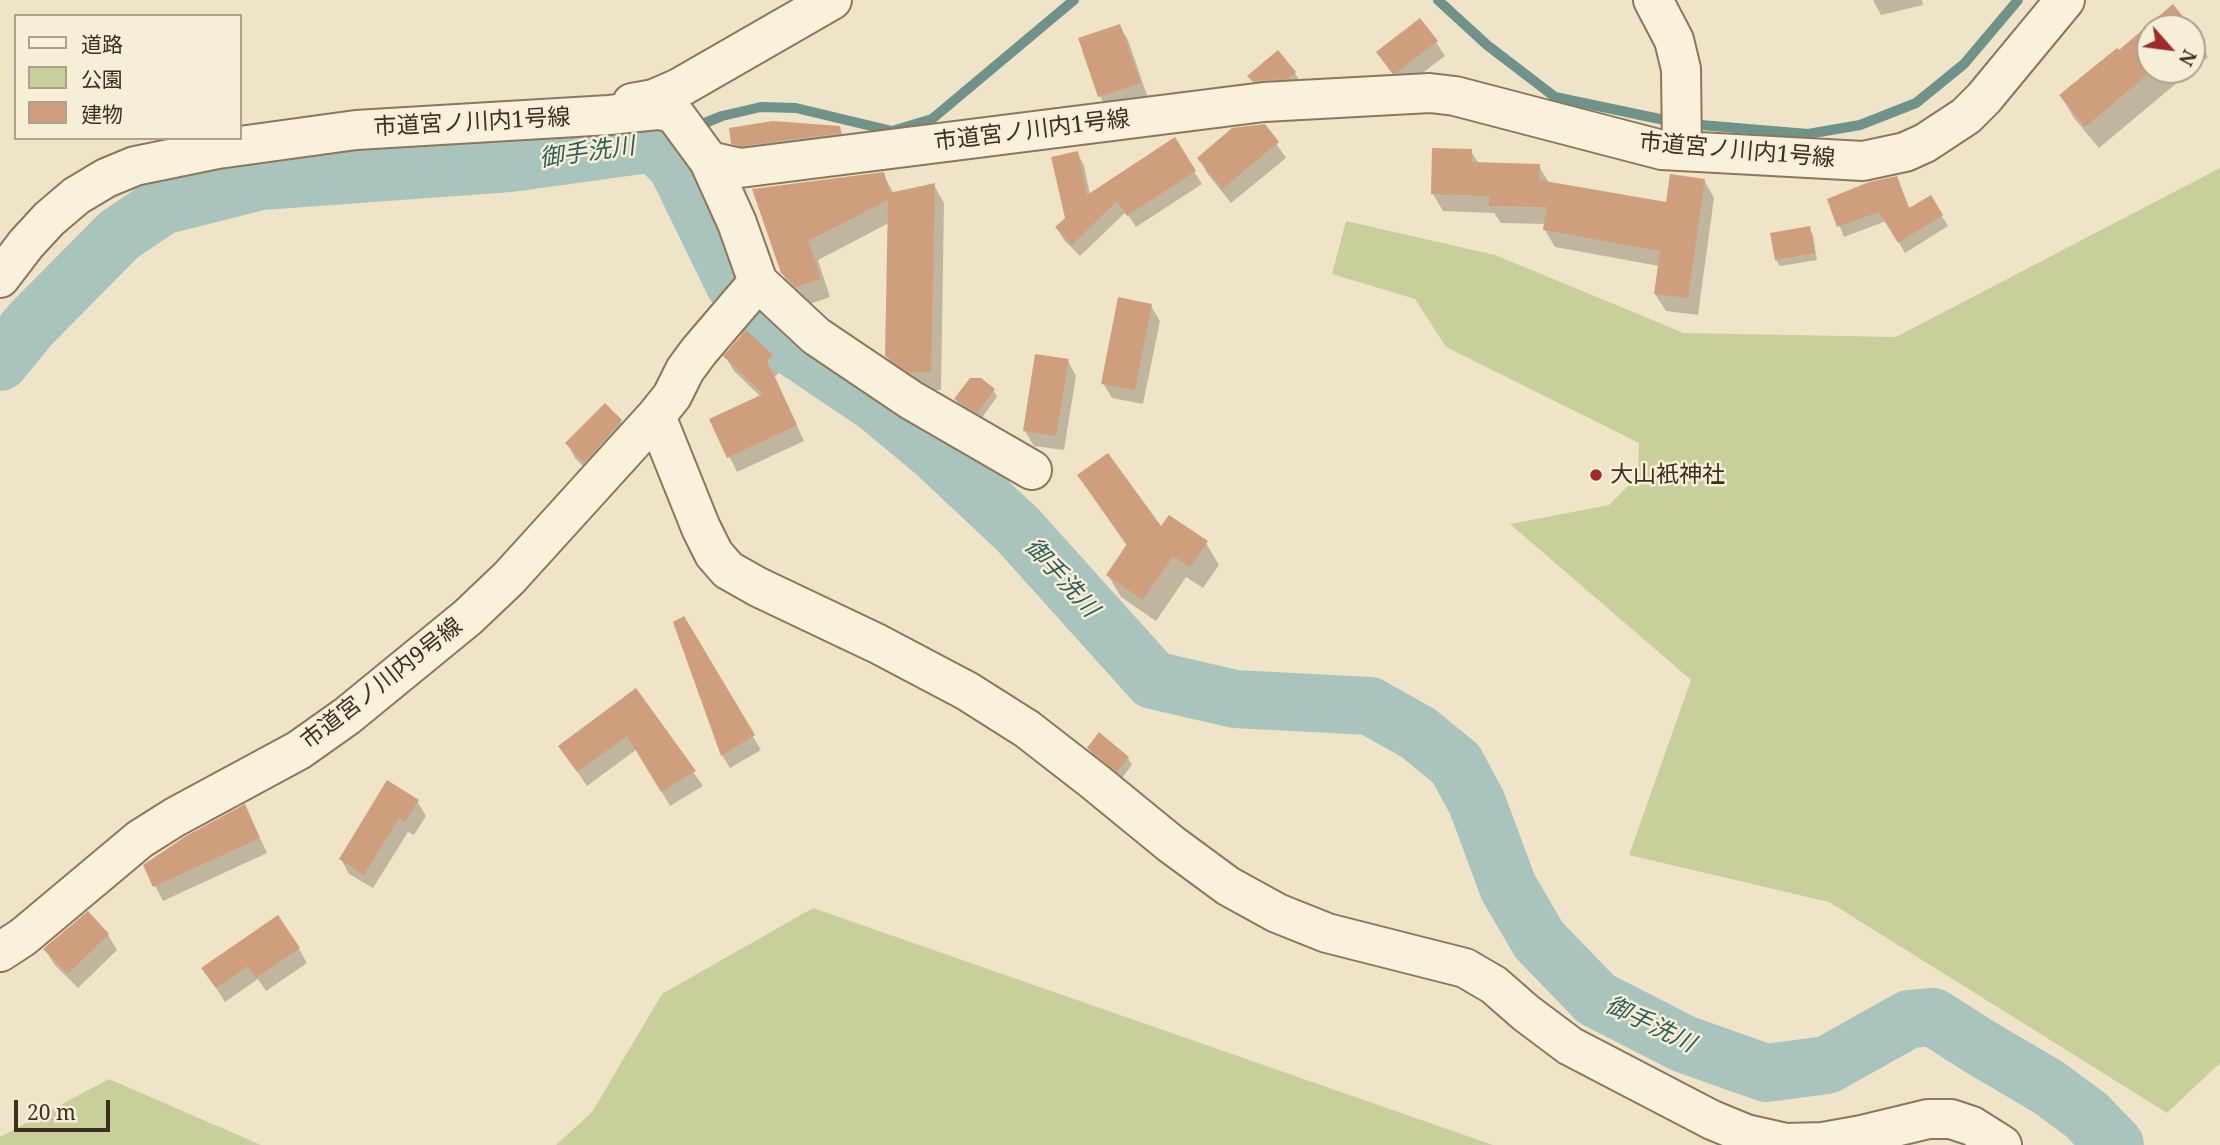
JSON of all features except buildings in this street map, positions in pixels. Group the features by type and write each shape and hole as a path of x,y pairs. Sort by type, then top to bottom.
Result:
{"street":[{"path":"576,117 667,94 832,0"},
{"path":"1653,0 1674,40 1681,69 1681,145"},
{"name":"市道宮ノ川内1号線","path":"0,278 41,228 76,196 106,178 135,166 218,149 356,130 657,110 671,112 697,144 740,168 1264,102 1430,93 1455,96 1662,150 1681,145 1863,161 1905,152 1945,132 1966,116 2065,0"},
{"path":"697,144 737,223 749,292 911,400 1032,470"},
{"name":"市道宮ノ川内9号線","path":"0,952 23,937 140,839 175,817 299,750 347,716 468,617 509,578 656,416 672,396 685,370 699,351 749,292"},
{"path":"656,416 701,528 714,554 728,570 967,691 1027,729 1094,780 1171,845 1228,886 1277,913 1326,933 1465,968 1494,985 1526,1013 1570,1045 1712,1120 1746,1134 1786,1143 1823,1142 1928,1119 1951,1119 1972,1126 2002,1145"}],"green space":[{"path":"2220,168 2220,1063 2167,1113 1829,902 1629,855 1691,680 1510,524 1609,505 1638,476 1639,443 1446,347 1415,299 1332,274 1346,221 1495,255 1684,333 1896,337"},
{"path":"813,908 1493,1145 556,1145 592,1112 662,994"},
{"path":"109,1079 261,1145 0,1145 0,1137"}],"waterway":[{"path":"695,127 722,116 761,107 796,108 892,131 932,119 1074,0"},
{"path":"1438,0 1487,45 1555,97 1674,122"},
{"path":"1689,124 1808,134 1860,125 1916,103 1964,64 2018,0"},
{"path":"655,143 678,134"},
{"name":"御手洗川","path":"0,362 31,324 119,235 162,206 261,181 510,163 655,143 677,166 734,283 785,342 877,404 936,453 1018,530 1153,680 1235,699 1370,706 1418,733 1456,764 1477,803 1508,887 1539,940 1596,999 1684,1044 1766,1073 1827,1065 1909,1019 1933,1017 2048,1087 2086,1115 2115,1145"}],"place":[{"name":"大山衹神社","path":"1596,475"}]}
